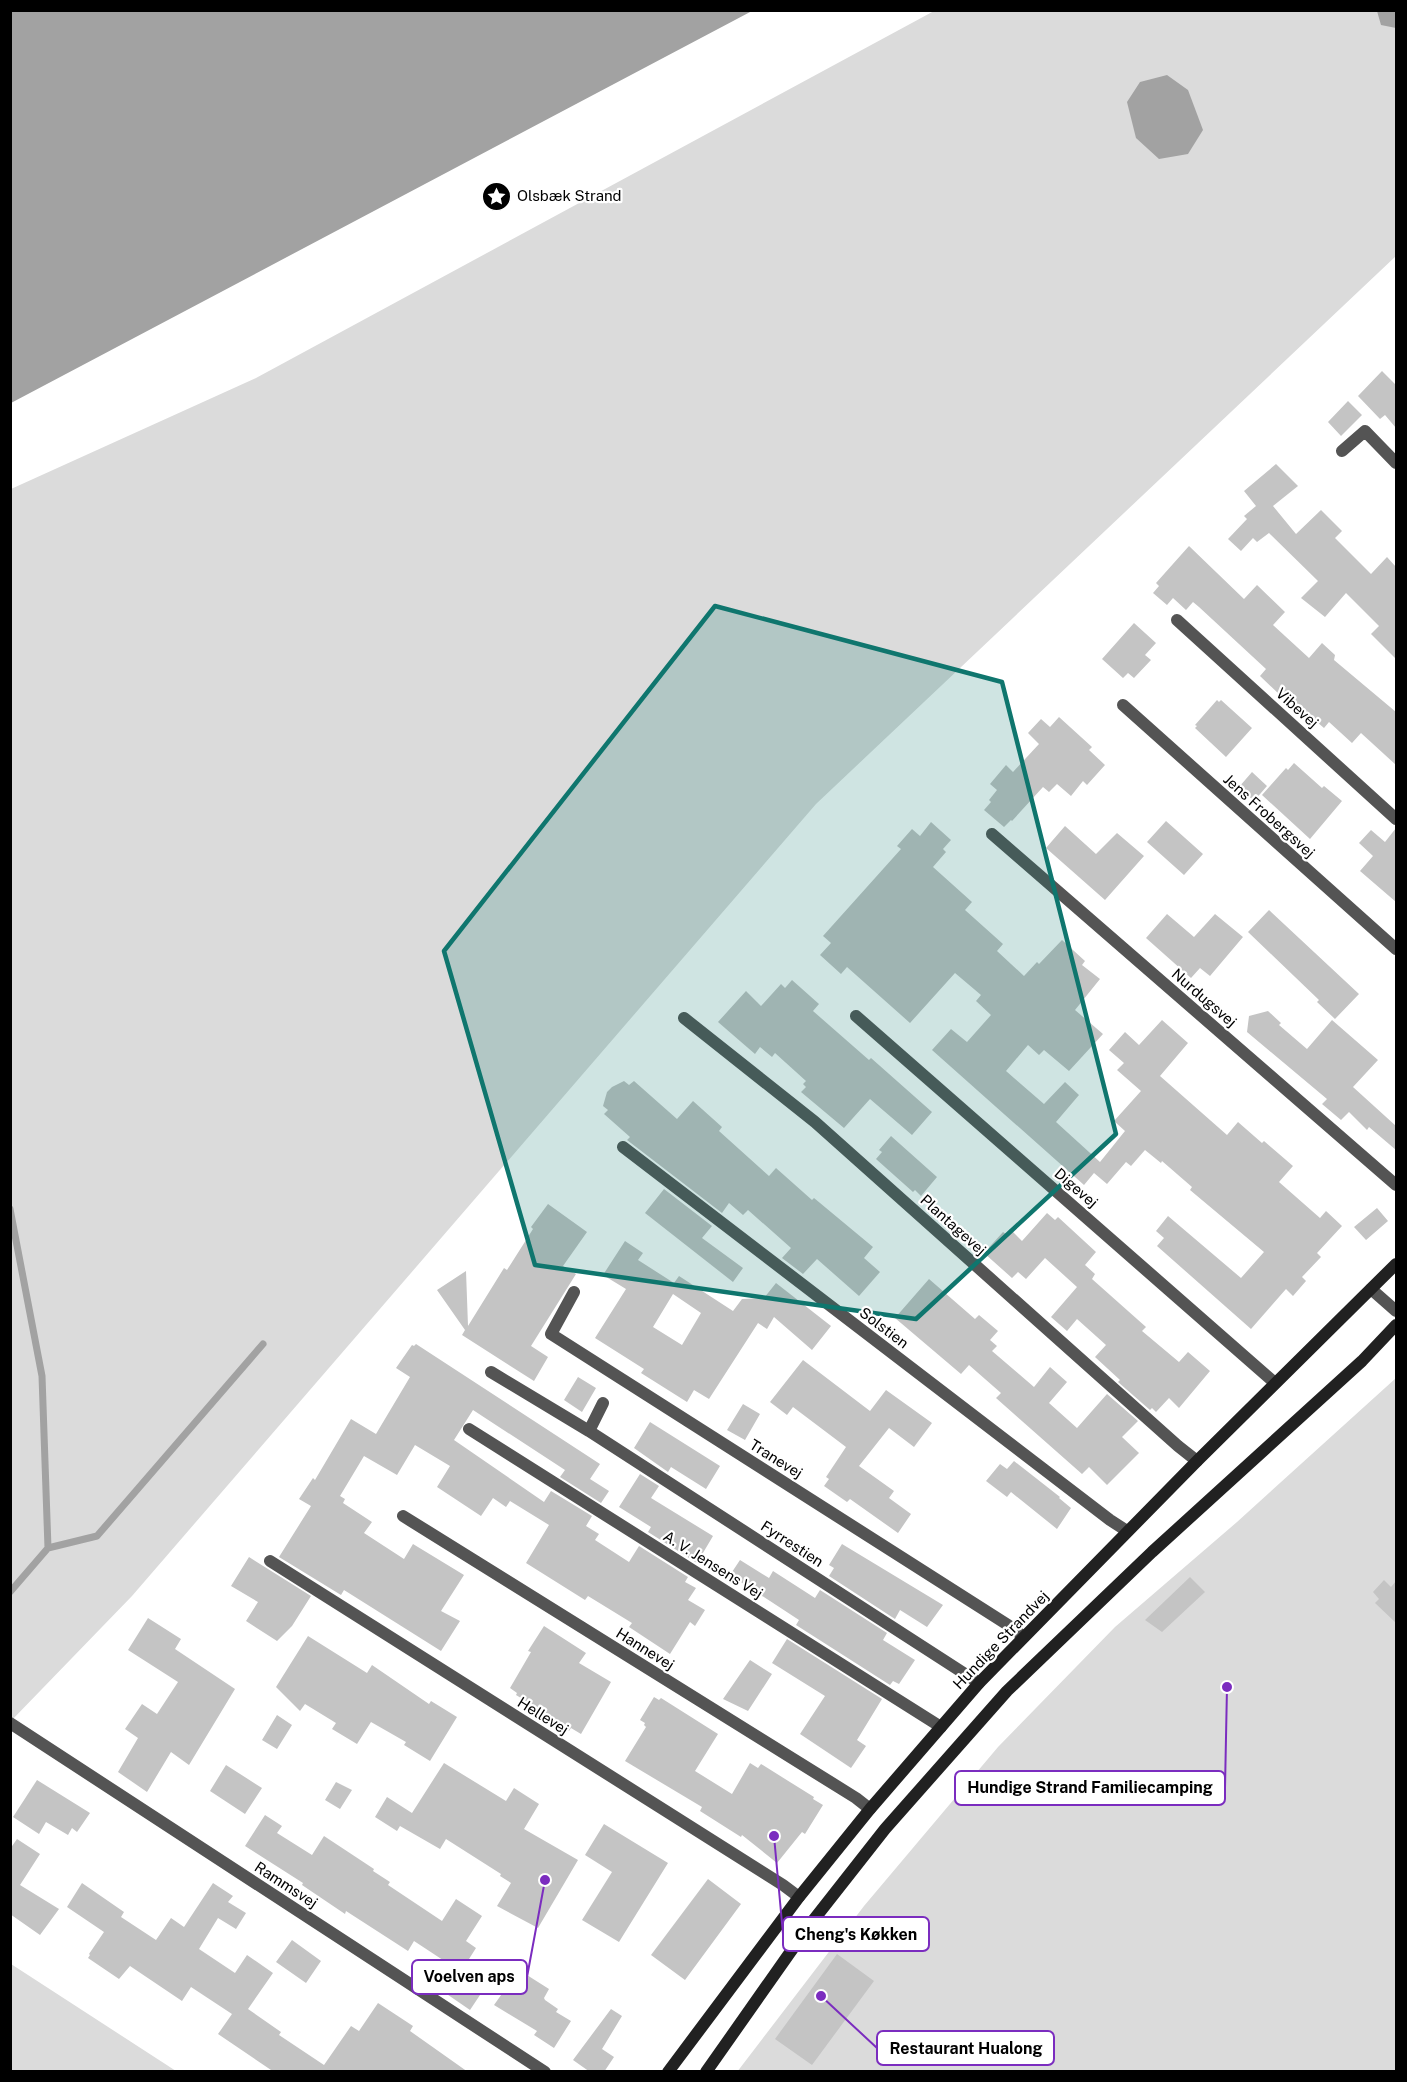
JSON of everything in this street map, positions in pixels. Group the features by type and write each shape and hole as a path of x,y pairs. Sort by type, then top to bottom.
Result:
{"main road":[{"name":"Hundige Strandvej","path":"668,2072 800,1897 870,1809 979,1683 1127,1531 1396,1264"},
{"path":"706,2072 808,1928 871,1847 1007,1691 1152,1552 1362,1361 1396,1325"}],"street":[{"path":"1342,451 1365,431 1396,463"},
{"name":"Vibevej","path":"1177,620 1396,819"},
{"name":"Jens Frobergsvej","path":"1123,705 1396,949"},
{"name":"Nurdugsvej","path":"992,834 1396,1185"},
{"name":"Digevej","path":"856,1016 1275,1383"},
{"name":"Plantagevej","path":"684,1018 815,1122 1197,1461"},
{"name":"Solstien","path":"623,1147 1127,1531"},
{"path":"1371,1289 1396,1311"},
{"name":"Tranevej","path":"574,1292 551,1334 1024,1637"},
{"name":"Fyrrestien","path":"491,1372 588,1431 979,1683"},
{"path":"588,1431 603,1403"},
{"name":"A. V. Jensens Vej","path":"468,1429 941,1727"},
{"name":"Hannevej","path":"402,1516 870,1809"},
{"name":"Hellevej","path":"270,1561 800,1897"},
{"name":"Rammsvej","path":"10,1723 545,2072"}],"highlighted area":[{"path":"715,606 1002,682 1116,1134 916,1319 535,1265 444,951"}],"shaded area":[{"path":"11,10 752,10 752,11 11,403"},
{"path":"934,11 1396,11 1396,256 816,804 132,1596 11,1721 11,489 256,378"},
{"path":"1377,11 1396,11 1396,28 1381,25"},
{"path":"1167,75 1188,90 1203,130 1188,154 1159,159 1136,138 1127,102 1140,82"},
{"path":"1396,1378 1396,2071 737,2072 864,1906 998,1747 1115,1627 1237,1522"},
{"path":"11,1964 176,2071 11,2071"}],"building":[{"path":"1382,371 1396,385 1396,428 1385,415 1380,419 1358,396"},
{"path":"1348,401 1362,415 1341,436 1328,422"},
{"path":"1276,464 1298,486 1273,506 1296,534 1321,510 1342,531 1335,538 1371,574 1387,557 1396,567 1396,659 1371,634 1379,626 1346,593 1325,617 1301,598 1318,581 1269,533 1257,542 1253,538 1241,551 1228,539 1247,519 1244,516 1256,506 1244,491"},
{"path":"1189,546 1244,599 1257,585 1285,612 1273,625 1309,658 1322,643 1335,655 1334,660 1396,712 1396,765 1361,733 1352,743 1329,722 1324,728 1303,710 1300,714 1260,676 1266,669 1193,602 1186,610 1173,598 1167,605 1153,593 1159,586 1156,583"},
{"path":"1134,623 1156,643 1145,655 1151,660 1134,678 1128,673 1123,678 1102,659"},
{"path":"1217,700 1219,702 1221,700 1252,728 1226,757 1195,728 1197,726 1195,725"},
{"path":"1059,717 1092,747 1089,750 1105,765 1087,785 1083,781 1071,796 1057,784 1049,792 1043,787 1004,827 984,810 997,790 990,784 1006,765 1013,772 1039,744 1028,733 1041,719 1050,727"},
{"path":"1294,763 1322,788 1324,786 1342,801 1310,839 1262,795 1286,768 1288,770"},
{"path":"1252,772 1267,786 1254,801 1239,787"},
{"path":"1166,821 1203,854 1184,875 1147,842"},
{"path":"931,822 951,840 943,849 946,852 933,867 972,902 965,910 1003,944 997,951 1024,976 1062,940 1085,961 1082,965 1100,979 1075,1010 1103,1034 1069,1071 1044,1050 1039,1055 1028,1045 1006,1071 1044,1104 1065,1082 1079,1095 1056,1122 1100,1162 1125,1131 1114,1121 1141,1091 1117,1070 1124,1063 1109,1050 1125,1032 1139,1045 1162,1020 1188,1043 1160,1076 1227,1135 1238,1122 1262,1143 1264,1141 1293,1166 1279,1182 1320,1218 1326,1211 1342,1226 1317,1253 1321,1257 1302,1277 1306,1281 1293,1296 1286,1289 1251,1329 1157,1246 1164,1238 1156,1231 1168,1216 1241,1278 1264,1252 1190,1190 1192,1187 1162,1161 1161,1163 1145,1150 1131,1166 1126,1162 1107,1184 1094,1173 1084,1185 932,1050 951,1029 967,1042 991,1015 976,1001 981,995 955,973 910,1023 847,967 841,974 820,955 831,943 823,936 901,849 897,846 912,829 920,836"},
{"path":"1065,826 1096,854 1117,833 1144,856 1105,900 1046,848"},
{"path":"1396,828 1396,902 1360,871 1373,856 1359,843 1371,830 1385,842"},
{"path":"1269,910 1359,994 1335,1019 1317,1002 1319,1000 1248,932"},
{"path":"1167,914 1194,937 1215,914 1243,937 1210,976 1200,968 1191,978 1146,938"},
{"path":"792,980 819,1004 813,1011 932,1112 912,1135 870,1099 844,1128 801,1092 806,1087 803,1084 806,1081 775,1053 772,1057 760,1047 755,1054 718,1022 746,991 761,1006 781,984 785,988"},
{"path":"1268,1011 1281,1023 1279,1025 1307,1049 1332,1020 1378,1060 1353,1087 1396,1126 1396,1150 1369,1127 1367,1130 1349,1112 1341,1120 1322,1104 1327,1099 1247,1032 1249,1016"},
{"path":"624,1081 629,1085 634,1081 677,1119 693,1101 722,1127 719,1131 769,1176 776,1168 812,1200 814,1198 873,1247 864,1258 880,1272 859,1296 817,1259 803,1274 782,1258 791,1248 748,1210 743,1215 729,1203 722,1213 627,1140 630,1137 604,1114 608,1110 603,1106 607,1092"},
{"path":"891,1136 937,1177 921,1196 915,1190 913,1192 876,1159 882,1152 879,1150"},
{"path":"664,1189 712,1226 702,1238 743,1268 733,1282 645,1213"},
{"path":"548,1204 587,1232 563,1266 576,1274 531,1346 548,1357 534,1381 462,1335 465,1330 437,1290 466,1271 468,1326 504,1268 507,1270 533,1229 531,1227"},
{"path":"1377,1208 1388,1221 1366,1240 1354,1227"},
{"path":"1047,1213 1055,1220 1058,1217 1096,1252 1085,1265 1095,1274 1092,1279 1146,1327 1142,1331 1179,1362 1188,1352 1210,1371 1179,1408 1169,1398 1156,1412 1152,1408 1150,1410 1118,1382 1120,1380 1095,1357 1106,1345 1077,1319 1067,1331 1051,1317 1077,1287 1045,1258 1026,1279 1018,1272 1012,1278 984,1253 1003,1232 1006,1234 1010,1229 1022,1241"},
{"path":"625,1241 643,1253 638,1260 674,1283 679,1276 733,1311 742,1299 764,1298 776,1283 831,1326 812,1350 774,1317 767,1329 758,1323 709,1399 694,1390 687,1402 641,1373 644,1369 595,1338 626,1289 603,1275","holes":["673,1294 701,1313 682,1345 653,1327"]},
{"path":"929,1279 975,1319 979,1315 998,1331 990,1340 997,1346 992,1351 1034,1387 1050,1367 1067,1382 1049,1403 1077,1428 1107,1394 1138,1421 1122,1437 1139,1453 1107,1485 1089,1467 1082,1474 996,1398 1001,1393 969,1365 961,1374 895,1318"},
{"path":"416,1344 600,1464 590,1479 609,1491 601,1503 560,1477 565,1470 473,1410 454,1440 544,1502 551,1491 592,1516 586,1526 599,1534 595,1540 629,1562 639,1546 688,1577 685,1582 696,1588 688,1600 705,1610 695,1626 690,1622 670,1654 629,1627 632,1623 588,1596 585,1600 526,1563 549,1525 510,1501 506,1507 493,1498 481,1516 437,1487 450,1466 415,1445 397,1475 364,1456 340,1496 345,1499 343,1503 372,1522 364,1533 404,1559 413,1544 464,1575 441,1611 460,1621 441,1651 344,1590 341,1595 279,1557 311,1506 299,1499 313,1478 315,1480 351,1419 376,1434 410,1377 396,1368 412,1345"},
{"path":"803,1360 870,1411 886,1390 932,1423 914,1447 889,1428 859,1466 894,1491 889,1498 911,1514 898,1533 850,1499 847,1502 824,1486 829,1479 826,1477 846,1447 793,1407 787,1415 770,1402"},
{"path":"578,1377 596,1388 582,1412 564,1400"},
{"path":"743,1404 760,1414 745,1440 727,1430"},
{"path":"650,1422 720,1466 706,1489 671,1467 668,1472 634,1448"},
{"path":"1014,1461 1071,1508 1057,1529 1011,1492 1007,1497 986,1481 1000,1464 1007,1469"},
{"path":"640,1474 659,1486 651,1498 713,1536 697,1563 648,1532 651,1527 619,1507"},
{"path":"842,1544 943,1605 927,1627 900,1610 895,1619 829,1576 834,1568 829,1565"},
{"path":"249,1557 311,1596 292,1626 277,1641 246,1621 258,1602 231,1586"},
{"path":"740,1560 769,1578 773,1571 815,1598 820,1590 887,1633 883,1640 915,1660 899,1684 893,1681 890,1685 796,1625 799,1620 730,1575"},
{"path":"1190,1577 1205,1592 1162,1632 1145,1620"},
{"path":"1384,1580 1391,1587 1396,1581 1396,1623 1375,1603 1379,1599 1373,1592"},
{"path":"148,1618 181,1639 175,1649 235,1689 189,1765 171,1752 147,1792 118,1772 138,1738 125,1729 142,1704 157,1714 178,1682 128,1650"},
{"path":"544,1626 586,1653 579,1663 611,1682 581,1734 571,1728 569,1731 554,1722 556,1719 516,1695 517,1693 510,1688 531,1652 528,1651"},
{"path":"308,1636 367,1673 372,1665 429,1704 431,1701 457,1717 430,1761 404,1745 406,1742 371,1722 357,1744 332,1729 336,1723 305,1704 300,1711 276,1687"},
{"path":"787,1639 882,1699 857,1740 866,1746 851,1768 800,1734 825,1696 772,1663"},
{"path":"750,1660 772,1674 748,1711 723,1699"},
{"path":"654,1697 659,1700 661,1698 718,1734 695,1771 732,1794 750,1763 758,1768 761,1764 823,1805 805,1834 802,1832 777,1863 742,1835 741,1837 700,1811 702,1807 625,1761 646,1727 645,1723 640,1720"},
{"path":"277,1715 292,1725 277,1749 262,1740"},
{"path":"444,1763 506,1801 514,1788 539,1804 524,1829 578,1860 538,1928 497,1906 511,1883 500,1876 501,1874 446,1839 440,1849 400,1826 397,1831 375,1817 387,1797 412,1813"},
{"path":"226,1765 262,1788 245,1814 210,1791"},
{"path":"1107,1770 1124,1783 1111,1800 1094,1787"},
{"path":"37,1780 90,1813 77,1832 72,1828 68,1835 46,1822 39,1834 13,1817"},
{"path":"336,1782 352,1790 340,1809 325,1800"},
{"path":"265,1815 282,1826 277,1833 312,1855 324,1836 374,1869 373,1871 390,1882 388,1885 442,1921 456,1899 482,1916 466,1941 476,1948 462,1970 486,1986 470,2010 438,1988 452,1966 414,1941 408,1951 346,1911 345,1914 302,1885 303,1883 245,1846"},
{"path":"604,1824 668,1863 619,1942 582,1920 612,1872 585,1855"},
{"path":"17,1839 40,1854 20,1885 59,1909 40,1935 10,1914 10,1849"},
{"path":"708,1879 741,1904 685,1980 651,1955"},
{"path":"82,1883 124,1912 121,1917 156,1940 171,1918 184,1927 213,1883 233,1896 228,1902 246,1913 236,1929 218,1918 199,1949 235,1973 247,1955 273,1973 248,2009 281,2032 279,2035 324,2065 351,2026 359,2031 378,2003 413,2026 410,2031 468,2072 274,2072 218,2034 232,2014 191,1987 182,2001 130,1966 119,1979 88,1958 104,1932 67,1907"},
{"path":"292,1940 321,1961 306,1983 276,1962"},
{"path":"837,1954 874,1981 812,2065 775,2039"},
{"path":"519,1970 549,1989 545,2000 558,2009 556,2012 571,2021 554,2048 534,2035 537,2031 494,2005"},
{"path":"611,2009 622,2016 602,2049 614,2057 604,2072 590,2072 573,2060"}],"waterway":[{"path":"10,1209 42,1376 48,1548 10,1592"},
{"path":"48,1548 97,1536 263,1344"}],"place":[{"name":"Olsbæk Strand","path":"496,196"},
{"name":"Hundige Strand Familiecamping","path":"1227,1687"},
{"name":"Cheng's Køkken","path":"774,1836"},
{"name":"Voelven aps","path":"545,1880"},
{"name":"Restaurant Hualong","path":"821,1996"}]}
